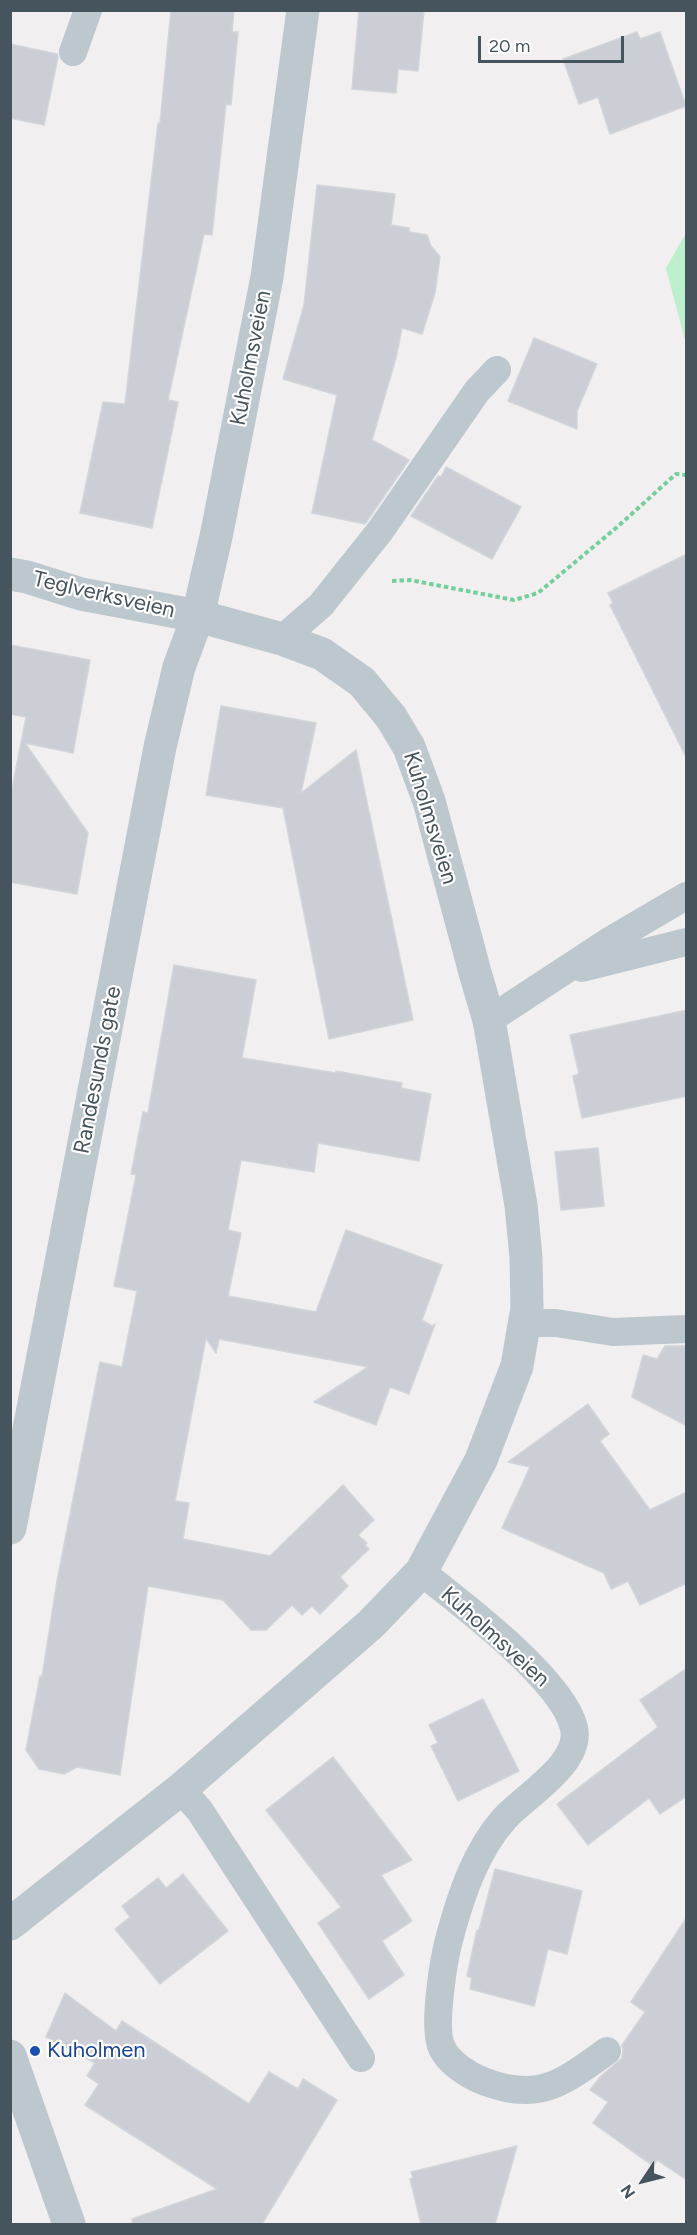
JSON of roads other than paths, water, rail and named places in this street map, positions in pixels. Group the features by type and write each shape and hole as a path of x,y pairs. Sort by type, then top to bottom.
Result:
{"street":[{"name":"Kuholmsveien","path":"10,1924 181,1789 371,1624 421,1572 481,1460 517,1366 525,1323 526,1257 521,1205 489,1020 429,801 409,747 391,717 362,682 322,654 282,639 198,616 217,532 267,277 303,10"},
{"name":"Teglverksveien","path":"10,574 81,594 198,616"},
{"name":"Randesunds gate","path":"10,1528 160,747 179,667 198,616"},
{"path":"10,2056 69,2224"}],"lane":[{"path":"73,52 88,10"},
{"path":"282,639 321,605 380,531 477,391 497,370"},
{"path":"489,1020 611,940 687,896"},
{"path":"562,973 687,942"},
{"path":"525,1323 556,1323 613,1332 687,1329"},
{"name":"Kuholmsveien","path":"421,1572 515,1651 548,1683 563,1702 575,1730 568,1758 506,1818 474,1866 448,1948 438,2025 441,2047 452,2061 474,2078 499,2087 523,2091 547,2087 562,2080 606,2051"},
{"path":"181,1789 206,1821 360,2058"}],"place":[{"name":"Kuholmen","path":"35,2051"}]}
